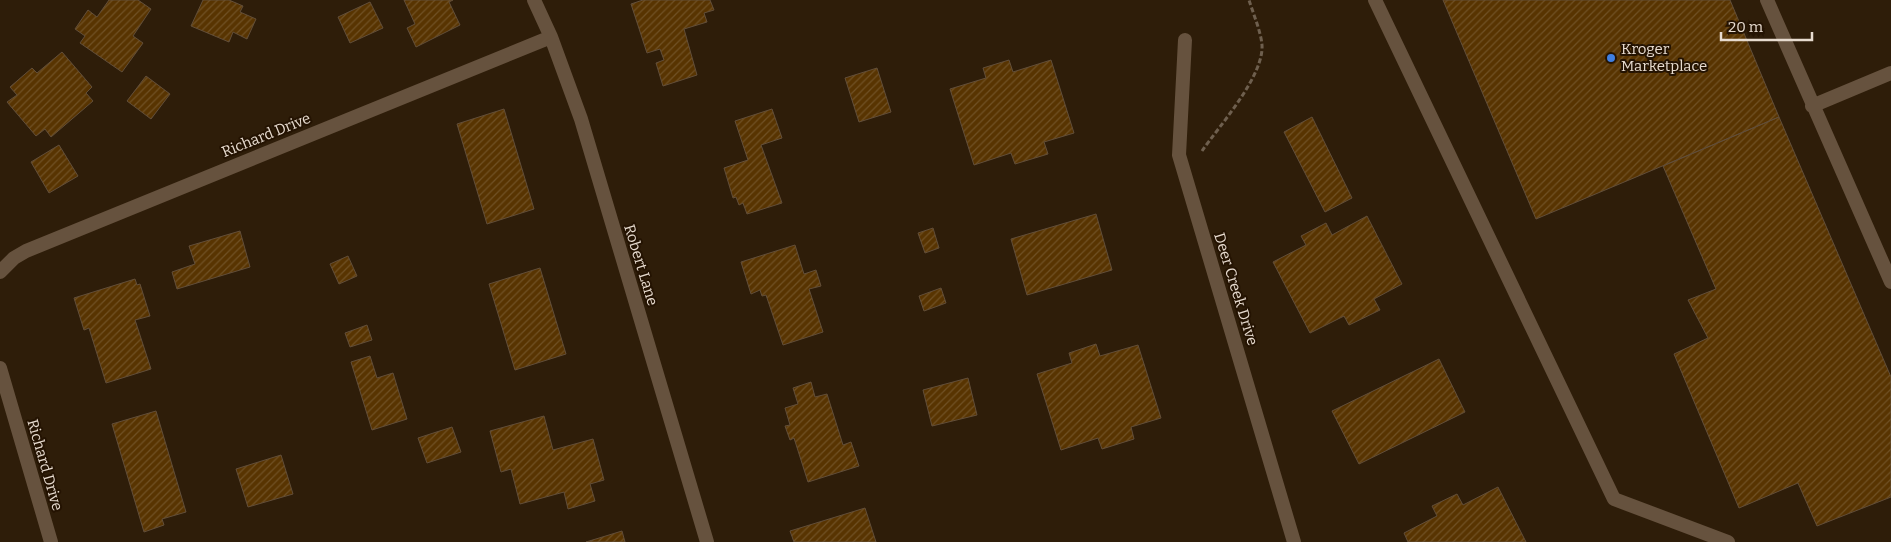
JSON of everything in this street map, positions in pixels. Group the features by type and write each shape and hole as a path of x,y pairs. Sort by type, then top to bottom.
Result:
{"street":[{"path":"1375,0 1614,499 1728,542"},
{"path":"1767,0 1891,282"},
{"name":"Robert Lane","path":"537,5 581,118 707,542"},
{"name":"Richard Drive","path":"0,272 14,258 26,251 550,37"},
{"name":"Deer Creek Drive","path":"1185,40 1179,155 1294,542"},
{"path":"1812,106 1891,73"},
{"name":"Richard Drive","path":"0,368 51,542"}],"path":[{"path":"1202,158 1202,151 1241,97 1259,66 1262,44 1249,0"}],"building":[{"path":"109,0 138,0 151,9 133,36 143,43 122,72 80,43 85,36 75,29 88,10 97,17"},
{"path":"203,0 229,0 243,6 240,12 256,19 247,39 233,32 229,42 191,26"},
{"path":"404,0 453,0 449,2 460,25 416,47 407,28 415,24"},
{"path":"643,0 710,0 714,10 704,13 707,22 684,29 697,75 663,86 656,63 664,60 660,49 647,53 631,4"},
{"name":"Kroger Marketplace","path":"1443,0 1730,0 1779,117 1536,219"},
{"path":"370,2 383,28 350,43 338,17"},
{"path":"62,52 92,87 86,93 93,101 51,137 45,129 36,136 7,102 17,95 10,87 32,68 37,73"},
{"path":"1009,60 1013,72 1051,60 1074,133 1044,142 1048,154 1015,164 1011,153 974,165 950,89 986,78 983,68"},
{"path":"877,68 891,112 859,122 845,78"},
{"path":"146,76 170,94 151,119 127,101"},
{"path":"504,109 534,209 487,224 457,124"},
{"path":"772,109 782,138 761,145 782,203 747,214 743,203 739,205 736,197 733,198 724,168 748,160 735,121"},
{"path":"1312,117 1352,198 1325,212 1284,132"},
{"path":"1779,117 1891,377 1891,497 1817,526 1798,483 1739,508 1674,354 1708,338 1688,300 1716,289 1663,166"},
{"path":"59,145 78,176 49,193 31,162"},
{"path":"1096,214 1112,270 1027,295 1011,239"},
{"path":"1367,216 1402,284 1374,299 1380,310 1349,325 1344,316 1310,333 1273,262 1306,245 1301,236 1326,223 1332,235"},
{"path":"933,228 939,248 925,253 918,233"},
{"path":"240,231 250,267 177,289 172,272 195,264 189,246"},
{"path":"795,245 804,274 816,270 821,286 809,289 823,332 783,345 766,295 762,296 760,290 751,294 741,262"},
{"path":"348,256 357,276 339,284 330,264"},
{"path":"540,268 566,354 515,370 489,284"},
{"path":"135,279 137,285 140,284 150,316 135,320 151,369 106,383 89,328 84,330 74,298"},
{"path":"941,288 946,303 924,311 919,296"},
{"path":"367,325 372,340 350,347 345,333"},
{"path":"1096,344 1100,356 1138,345 1161,418 1131,427 1134,439 1102,449 1098,438 1061,450 1037,374 1072,363 1069,353"},
{"path":"370,356 377,378 393,373 407,419 372,430 351,362"},
{"path":"1439,359 1465,412 1359,464 1332,411"},
{"path":"968,378 977,415 932,426 923,390"},
{"path":"811,382 815,397 827,394 843,445 851,442 859,466 808,482 794,438 790,440 785,426 790,425 785,408 798,404 793,388"},
{"path":"156,411 186,512 162,519 164,525 144,532 112,424"},
{"path":"544,416 553,450 593,439 604,480 590,484 595,501 568,509 564,492 520,504 511,469 501,472 490,431"},
{"path":"452,427 461,452 427,463 418,438"},
{"path":"281,455 293,494 248,507 236,469"},
{"path":"1498,487 1526,542 1408,542 1404,533 1437,516 1432,506 1457,494 1463,505"},
{"path":"865,508 876,542 794,542 790,531"},
{"path":"622,531 625,542 586,542"}],"place":[{"name":"Kroger Marketplace","path":"1611,58"}]}
